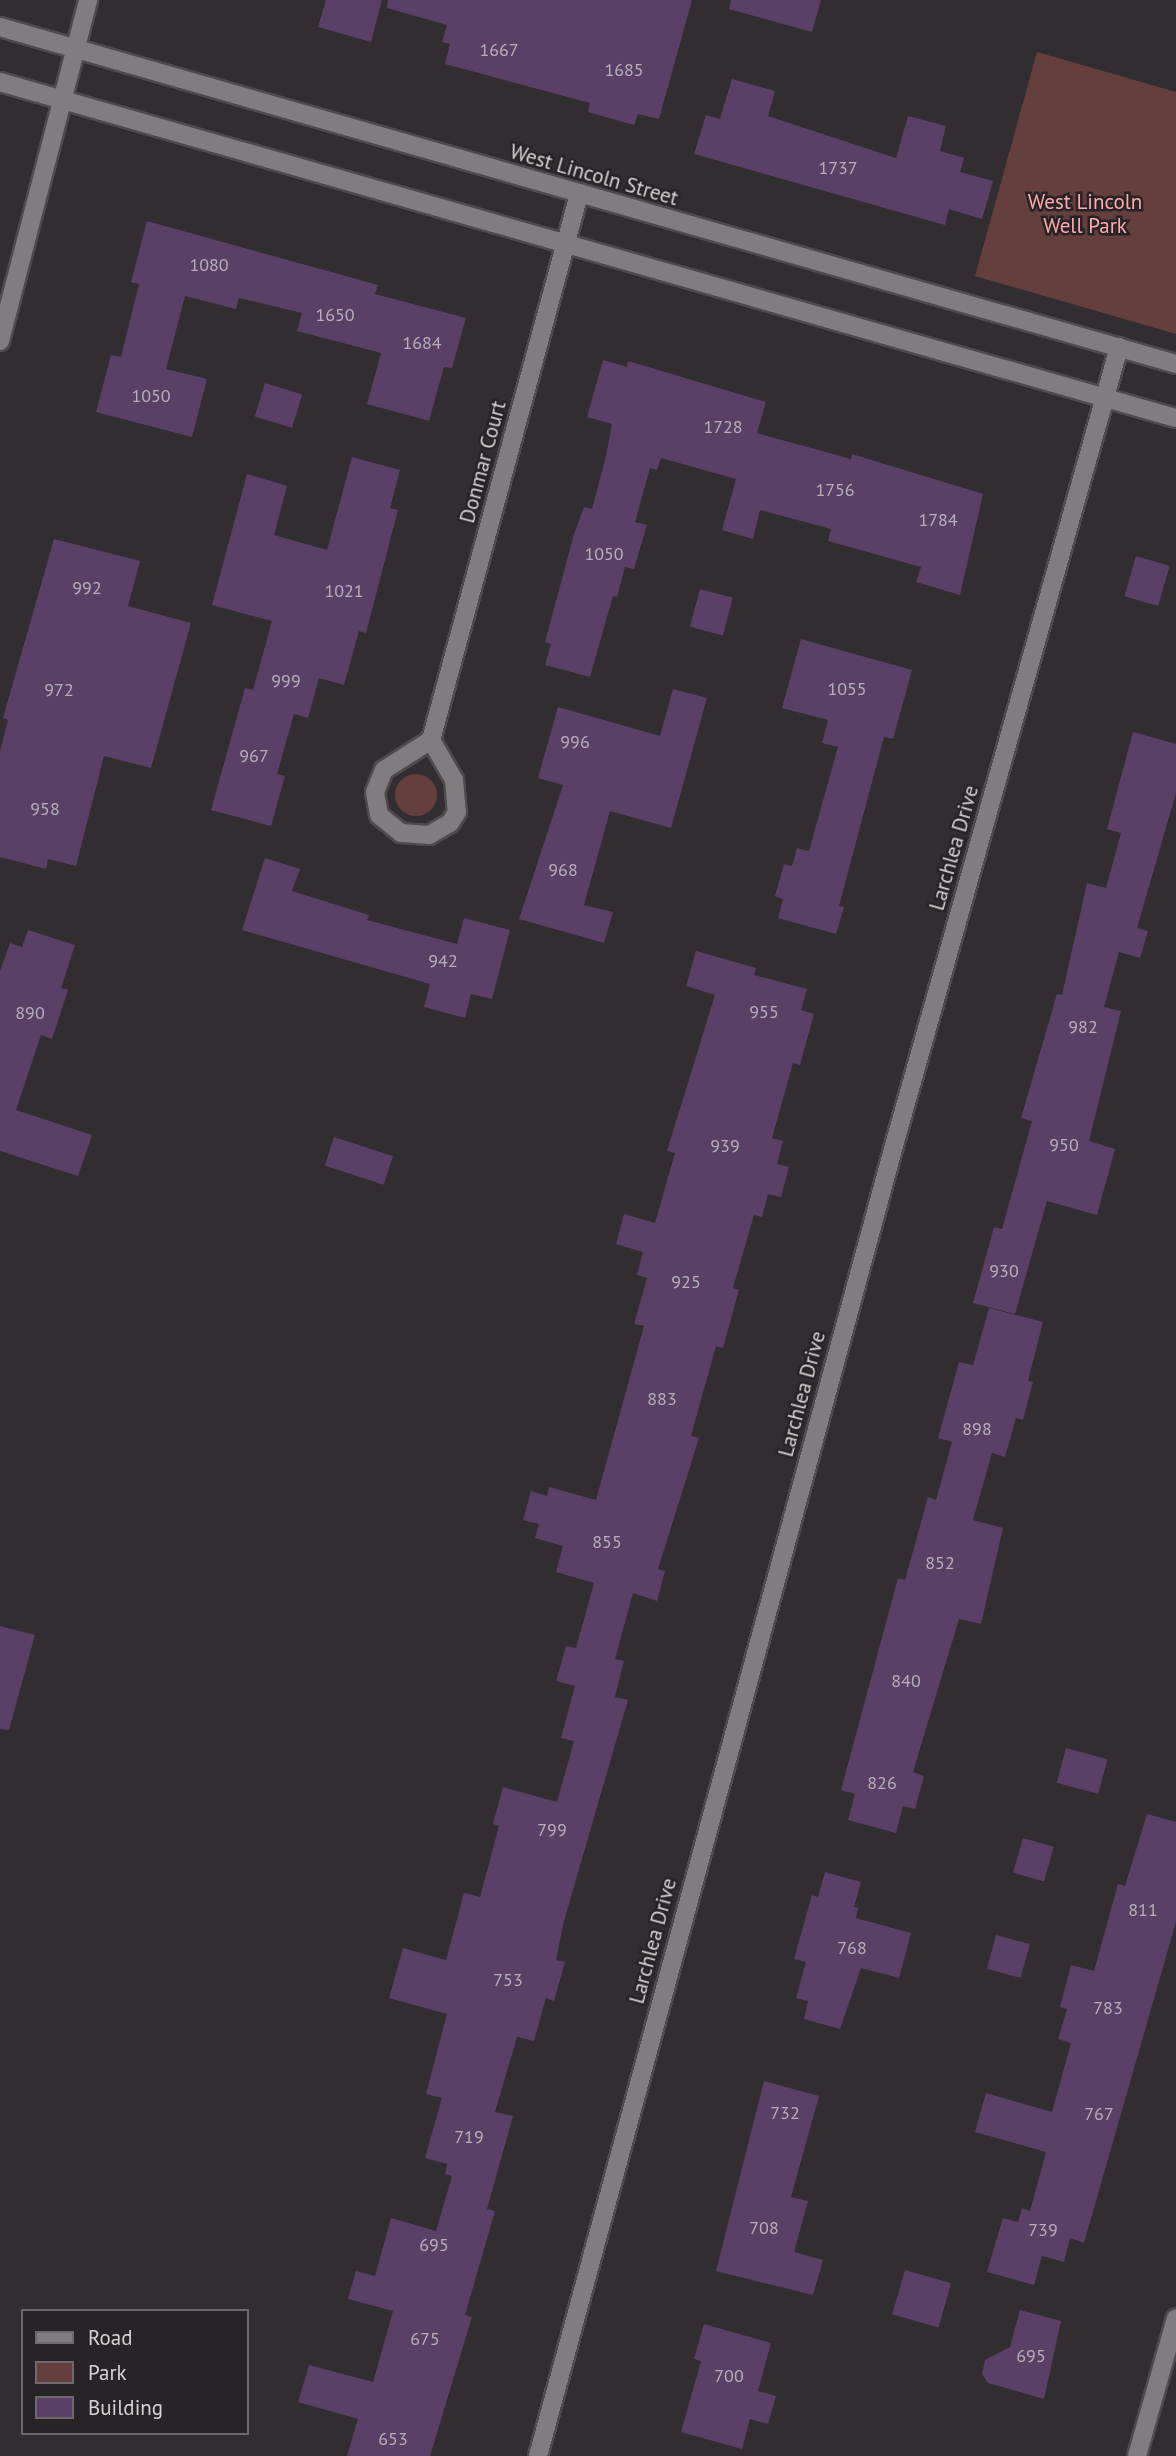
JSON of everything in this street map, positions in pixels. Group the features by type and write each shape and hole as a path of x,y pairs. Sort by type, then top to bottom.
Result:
{"street":[{"path":"0,341 89,0"},
{"name":"West Lincoln Street","path":"0,27 1176,364"},
{"path":"0,82 1176,418"},
{"name":"Donmar Court","path":"430,740 579,194"},
{"name":"Larchlea Drive","path":"538,2456 891,1155 1119,347"},
{"path":"430,740 454,780 457,812 450,823 429,835 401,833 379,815 378,782 384,769 430,740"},
{"path":"1137,2456 1176,2318"}],"green space":[{"name":"West Lincoln Well Park","path":"1037,52 1176,92 1176,334 975,276"},
{"path":"416,774 431,780 437,795 431,810 416,816 401,810 395,795 401,780"}],"building":[{"path":"326,0 382,0 371,42 318,27"},
{"path":"388,0 692,0 659,119 638,114 634,125 588,112 590,103 445,64 450,44 442,42 447,25 387,8"},
{"path":"731,0 821,0 812,32 729,9"},
{"path":"732,79 775,91 768,116 896,158 908,116 946,126 940,151 964,158 960,172 993,181 982,219 949,209 945,225 694,154 706,115 720,119"},
{"path":"147,221 378,285 375,294 466,318 452,368 444,367 429,421 367,404 381,353 297,331 302,313 239,298 236,309 185,296 166,369 207,379 192,437 96,412 111,355 121,357 139,284 131,282"},
{"path":"603,360 627,367 628,361 766,402 757,433 851,459 852,454 983,494 960,595 916,582 921,567 828,541 831,529 760,510 753,539 722,530 736,479 661,458 657,470 650,468 635,522 647,525 634,569 625,567 617,597 613,596 590,677 545,665 551,644 545,642 574,534 584,507 592,509 606,456 612,424 587,417"},
{"path":"265,383 302,394 292,428 255,416"},
{"path":"352,457 400,470 390,508 398,510 366,633 359,631 344,685 319,678 308,718 294,714 277,774 285,776 271,826 211,810 245,688 253,690 272,621 212,605 247,474 287,486 274,535 327,550"},
{"path":"54,539 140,561 128,606 191,623 151,768 104,756 76,866 48,859 46,869 0,857 0,751 8,720 3,718"},
{"path":"1136,556 1170,566 1158,606 1124,596"},
{"path":"700,589 733,598 723,635 690,627"},
{"path":"801,639 912,670 893,739 884,737 839,906 844,907 836,934 778,918 783,899 775,896 784,864 792,866 797,848 809,851 838,747 822,743 828,720 782,708"},
{"path":"673,689 707,698 671,828 610,811 584,905 613,912 604,943 519,919 563,785 538,778 558,707 660,736"},
{"path":"1133,732 1176,744 1176,793 1137,928 1148,931 1140,958 1119,952 1104,1007 1121,1011 1089,1141 1115,1149 1097,1215 1047,1201 1015,1314 973,1303 994,1227 1002,1229 1032,1121 1021,1118 1057,994 1062,995 1087,883 1106,888 1121,833 1107,829"},
{"path":"265,858 300,869 292,891 369,915 367,920 457,944 464,918 510,930 492,999 471,994 465,1018 424,1007 430,984 242,930"},
{"path":"28,930 75,945 61,988 68,990 52,1039 41,1035 16,1110 92,1135 78,1176 0,1151 0,971 10,943 22,947"},
{"path":"696,951 756,968 754,975 807,989 801,1010 814,1014 800,1065 793,1063 772,1138 783,1141 777,1164 789,1167 781,1197 768,1194 762,1217 754,1215 733,1288 739,1290 723,1348 716,1346 691,1436 699,1438 658,1569 665,1571 657,1601 633,1593 615,1659 624,1661 615,1697 628,1700 564,1921 556,1960 565,1962 554,2001 546,1998 534,2041 517,2037 495,2112 513,2116 487,2209 495,2211 465,2315 472,2317 430,2456 347,2456 358,2419 298,2402 309,2365 373,2382 393,2311 348,2299 356,2271 375,2276 391,2218 436,2231 452,2176 445,2174 447,2164 425,2158 442,2098 426,2094 447,2014 389,1998 403,1948 446,1960 464,1893 480,1897 499,1826 493,1824 503,1787 557,1802 574,1741 561,1738 575,1686 556,1681 566,1646 576,1648 594,1583 556,1572 563,1546 535,1538 539,1524 523,1520 531,1491 547,1496 549,1487 596,1500 644,1326 634,1324 647,1278 637,1275 643,1252 616,1244 624,1214 655,1223 675,1153 667,1151 715,995 686,986"},
{"path":"334,1137 393,1156 384,1185 325,1166"},
{"path":"989,1308 1043,1322 1028,1381 1033,1382 1023,1420 1016,1418 1005,1457 992,1453 973,1520 1003,1528 981,1624 959,1619 913,1772 924,1776 915,1809 903,1806 896,1833 848,1820 855,1794 841,1790 898,1578 905,1580 928,1497 936,1500 952,1442 938,1438 959,1362 973,1365"},
{"path":"0,1626 35,1635 9,1730 0,1729"},
{"path":"1066,1748 1108,1759 1098,1794 1057,1783"},
{"path":"1147,1814 1176,1822 1176,1922 1084,2243 1070,2238 1064,2262 1042,2256 1034,2285 987,2272 1003,2218 1018,2222 1022,2208 1030,2211 1046,2152 975,2132 986,2093 1052,2112 1071,2043 1058,2039 1067,2009 1060,2007 1071,1965 1094,1971 1118,1884 1125,1886"},
{"path":"1023,1838 1054,1847 1044,1881 1013,1873"},
{"path":"825,1872 861,1882 854,1907 858,1908 856,1918 911,1933 899,1978 861,1968 840,2029 804,2019 808,2001 796,1998 806,1962 794,1959 812,1895 818,1897"},
{"path":"996,1935 1030,1944 1021,1978 987,1969"},
{"path":"764,2081 819,2096 791,2197 808,2201 794,2252 823,2260 813,2295 716,2271"},
{"path":"905,2270 951,2283 938,2327 892,2314"},
{"path":"1020,2310 1061,2321 1044,2399 988,2383 982,2374 985,2360 1010,2347"},
{"path":"704,2324 771,2343 758,2391 776,2396 768,2424 750,2419 742,2449 681,2432 701,2361 694,2359"}]}
